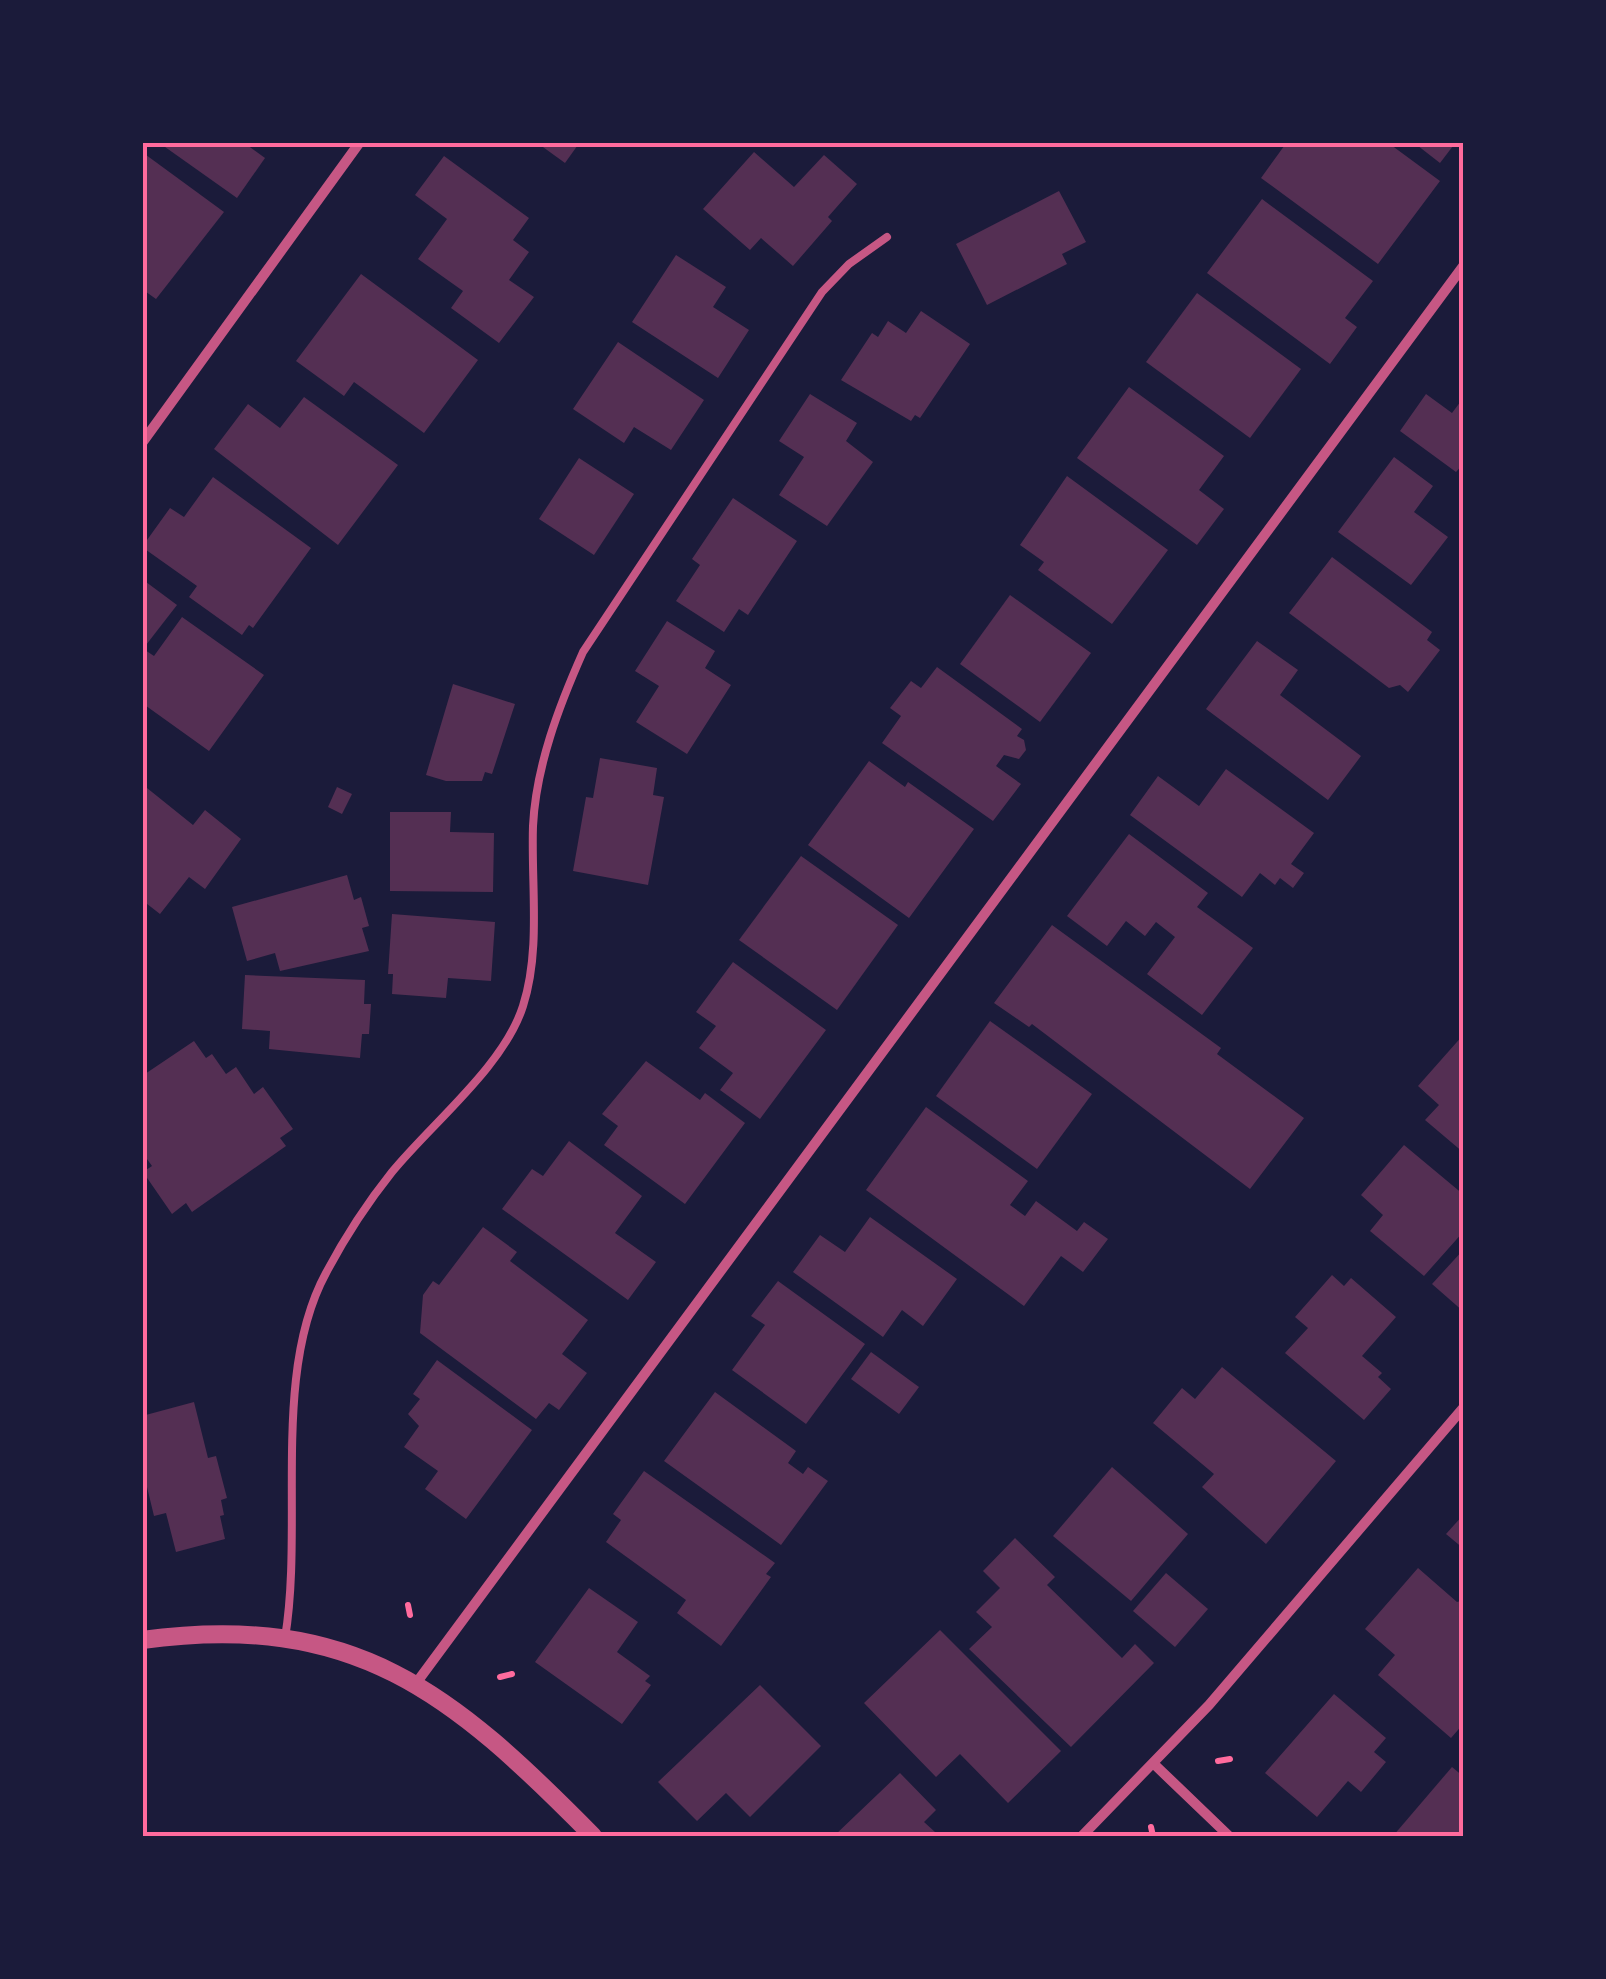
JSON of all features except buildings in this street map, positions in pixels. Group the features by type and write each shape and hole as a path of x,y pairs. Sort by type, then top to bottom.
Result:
{"street":[{"path":"142,443 360,142"},
{"path":"417,1682 1464,265"},
{"path":"1082,1836 1155,1765 1464,1406"},
{"path":"142,1640 192,1633 285,1638 367,1659 417,1682 506,1748 593,1836"},
{"path":"1155,1765 1228,1836"}],"lane":[{"path":"285,1638 293,1589 296,1367 301,1349 324,1275 390,1174 503,1046 522,1008 532,967 536,795 569,684 583,652 822,292 849,264 887,237"}],"path":[{"path":"408,1604 410,1615"},
{"path":"500,1676 512,1674"},
{"path":"1218,1761 1230,1760"}]}
